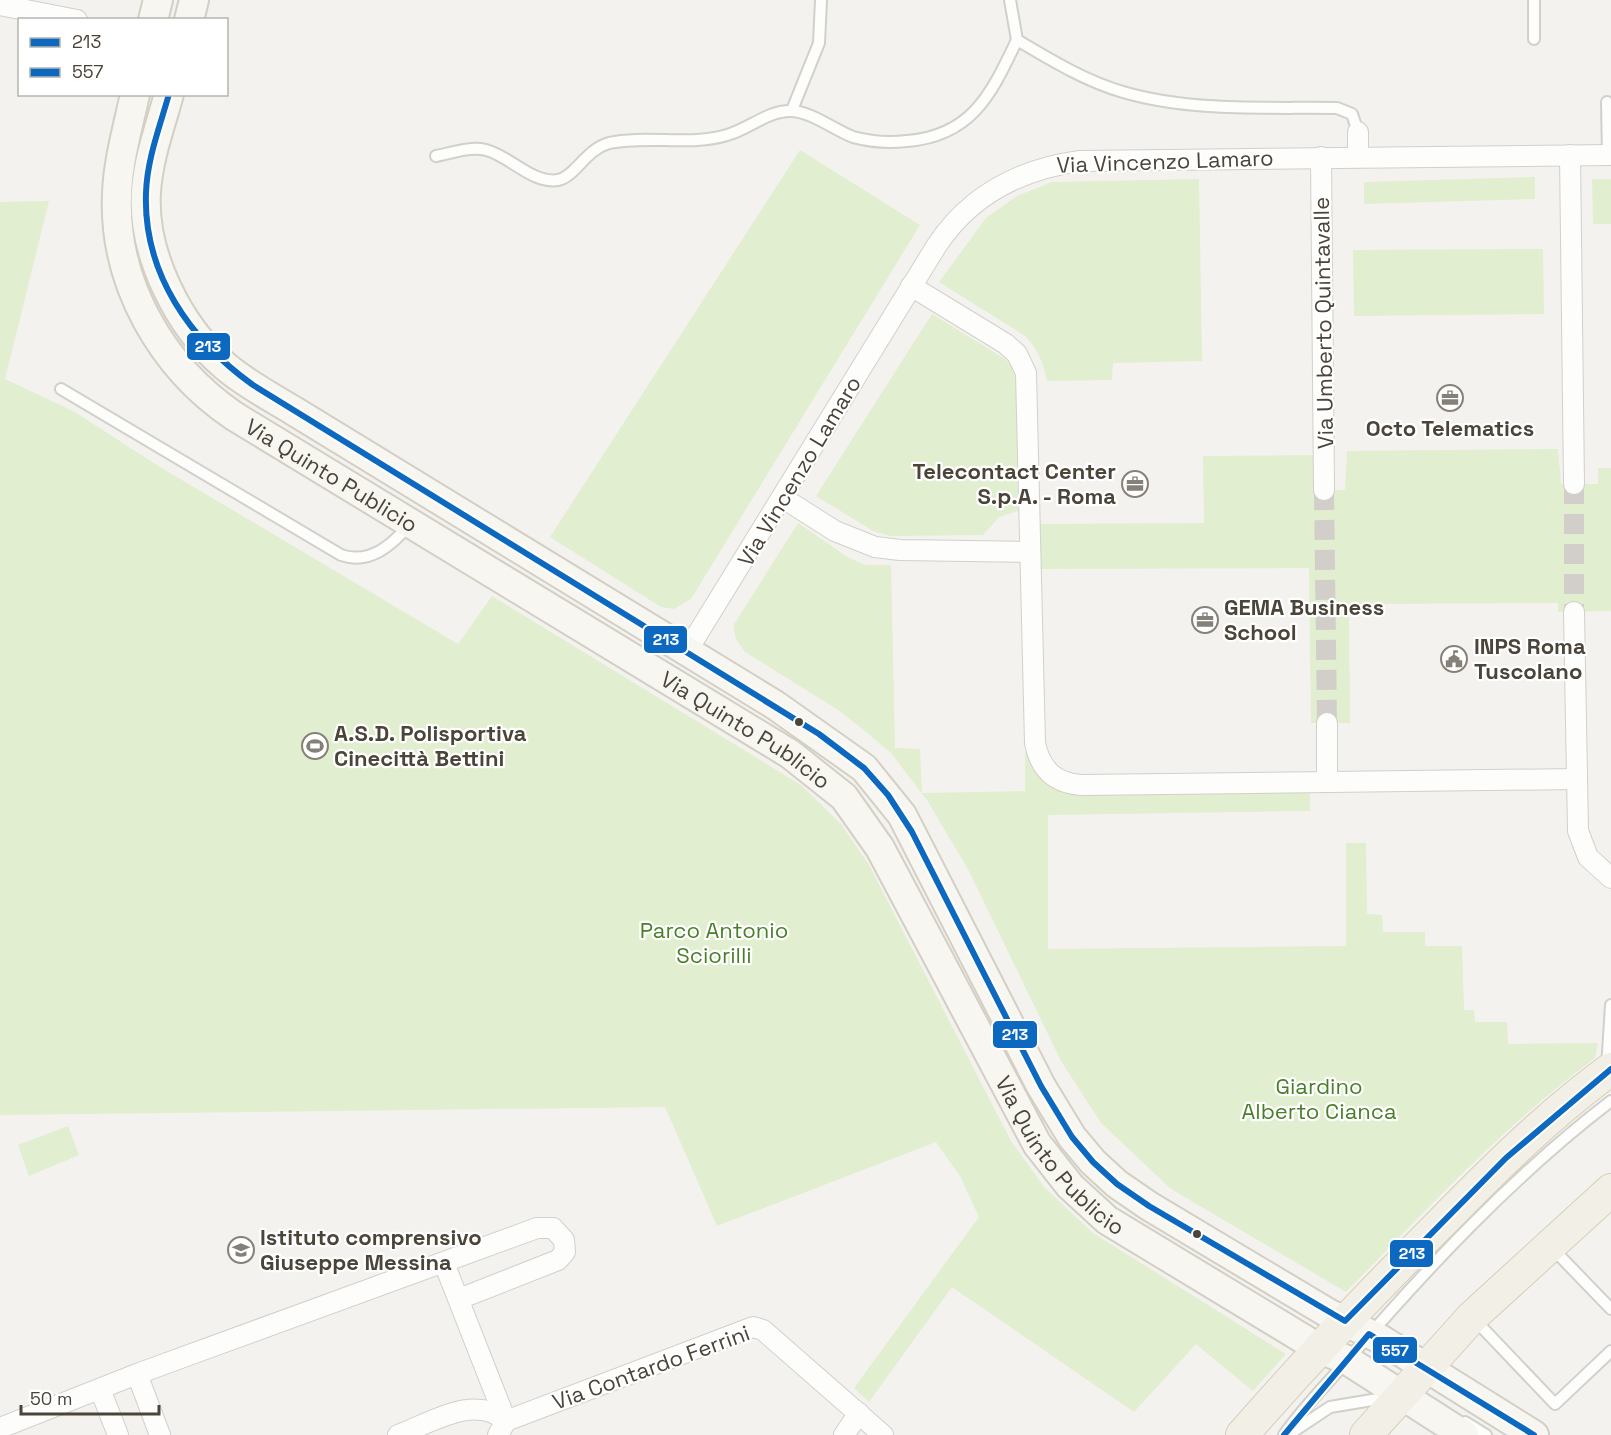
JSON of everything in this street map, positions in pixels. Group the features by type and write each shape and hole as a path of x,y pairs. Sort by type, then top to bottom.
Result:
{"main road":[{"path":"1242,1435 1334,1355 1514,1150 1610,1080"},
{"path":"1366,1435 1472,1317 1611,1190"}],"street":[{"path":"154,18 158,0"},
{"path":"190,18 194,0"},
{"path":"6,4 67,18"},
{"name":"Via Quinto Publicio","path":"135,96 120,166 117,203 124,258 130,283 157,340 188,376 220,406 654,670 803,763 830,783 857,812 912,905 1037,1144 1078,1195 1107,1220 1464,1435"},
{"name":"Via Quinto Publicio","path":"168,96 150,168 146,197 149,225 165,283 182,316 205,346 225,366 252,386 687,651 833,744 864,768 888,795 912,832 1048,1099 1072,1137 1093,1162 1118,1184 1149,1206 1426,1367 1534,1435"},
{"path":"1358,132 1358,156"},
{"path":"1570,155 1574,484"},
{"name":"Via Vincenzo Lamaro","path":"687,651 937,245 957,220 998,185 1036,168 1080,161 1358,156 1609,155"},
{"name":"Via Umberto Quintavalle","path":"1321,157 1324,490"},
{"path":"911,286 1006,344 1017,354 1023,366 1028,390 1035,743 1042,765 1055,778 1081,785 1576,779"},
{"path":"783,498 835,531 875,547 900,550 1030,552"},
{"path":"1574,612 1576,779 1581,842 1587,857 1611,878"},
{"path":"654,670 677,666 687,651"},
{"path":"1327,723 1327,782"},
{"path":"0,1428 137,1374 543,1226 556,1230 564,1240 565,1252 558,1260 459,1299"},
{"path":"444,1263 459,1299 502,1428"},
{"name":"Via Contardo Ferrini","path":"502,1428 753,1327 763,1330 883,1435"},
{"path":"137,1374 160,1435"},
{"path":"100,1389 118,1435"},
{"path":"398,1435 474,1408 494,1411 502,1428"},
{"path":"844,1435 859,1413"}],"lane":[{"path":"792,110 819,43 821,0"},
{"path":"436,156 466,150 486,150 534,174 554,180 567,177 587,154 601,145 615,142 725,136 771,115 792,110 852,136 871,141 906,141 937,135 964,122 981,106 997,81 1017,40 1010,0"},
{"path":"1534,0 1534,39"},
{"path":"1017,40 1073,72 1124,93 1212,105 1337,108 1352,114 1358,132"},
{"path":"1607,102 1609,155"},
{"path":"61,389 341,555 356,559 373,555 393,542 412,522"},
{"path":"1610,1080 1611,1005"},
{"path":"1549,1245 1611,1309"},
{"path":"1472,1317 1555,1404 1611,1351"},
{"path":"1287,1435 1334,1355"},
{"path":"1287,1435 1330,1407 1402,1396"},
{"name":"Via Quinto Publicio","path":"1402,1396 1433,1403 1486,1435"}],"green space":[{"path":"800,150 920,225 691,599 674,609 661,607 550,537"},
{"path":"1535,177 1535,199 1364,204 1364,182"},
{"path":"1199,179 1202,361 1113,363 1112,380 1047,381 1039,356 1025,336 939,282 986,218 1017,196 1052,182"},
{"path":"1592,179 1611,179 1611,224 1593,224"},
{"name":"Parco Antonio Sciorilli","path":"49,201 5,379 75,412 155,464 458,644 492,596 801,785 841,824 869,865 1011,1141 1045,1188 1093,1233 1286,1354 1253,1391 1196,1344 1134,1412 952,1287 869,1402 854,1388 979,1217 960,1176 936,1142 717,1226 665,1107 0,1115 0,202"},
{"path":"1543,249 1544,314 1354,316 1353,250"},
{"path":"932,314 1005,359 1011,366 1016,380 1018,511 999,517 983,535 890,536 873,531 816,496"},
{"path":"1558,449 1561,484 1598,484 1598,468 1611,468 1611,611 1558,612 1558,603 1349,604 1350,723 1311,723 1309,568 1041,569 1041,524 1204,523 1203,456 1314,455 1314,490 1345,490 1347,451"},
{"name":"Giardino Alberto Cianca","path":"798,523 849,558 866,565 891,565 895,748 920,749 922,793 1025,791 1025,750 1038,773 1067,793 1310,793 1310,811 1048,815 1048,949 1346,946 1346,843 1366,843 1367,914 1382,915 1383,932 1425,932 1425,946 1462,946 1464,1010 1474,1010 1475,1022 1507,1022 1508,1044 1598,1043 1595,1058 1561,1084 1497,1140 1346,1292 1171,1189 1101,1123 1061,1061 969,871 927,800 891,753 838,710 745,652 736,639 733,626"},
{"path":"68,1126 79,1155 29,1176 18,1145"}],"tunnel":[{"path":"1574,484 1574,612"},
{"path":"1324,490 1327,723"}],"transit line":[{"name":"213","path":"168,96 149,168 146,193 147,222 162,277 191,326 209,347 253,385 819,734 864,768 888,795 912,832 1041,1086 1072,1137 1093,1162 1117,1184 1149,1206 1345,1321 1506,1158 1611,1069"},
{"name":"557","path":"1284,1435 1369,1334 1534,1435"}],"place":[{"name":"Octo Telematics","path":"1450,398"},
{"name":"Telecontact Center S.p.A. - Roma","path":"1135,484"},
{"name":"GEMA Business School","path":"1205,620"},
{"name":"INPS Roma Tuscolano","path":"1454,659"},
{"name":"A.S.D. Polisportiva Cinecittà Bettini","path":"315,746"},
{"name":"Istituto comprensivo Giuseppe Messina","path":"241,1250"}]}
